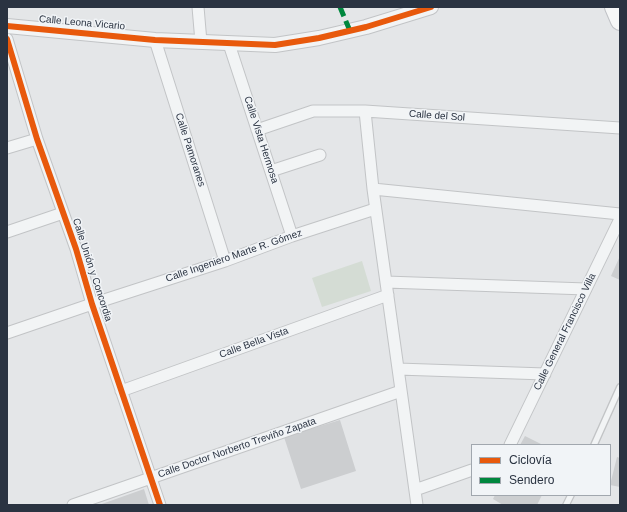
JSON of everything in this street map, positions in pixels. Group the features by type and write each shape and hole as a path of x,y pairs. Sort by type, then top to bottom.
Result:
{"street":[{"path":"198,7 201,42"},
{"name":"Calle Leona Vicario","path":"7,26 155,40 275,45 319,38 366,27 431,7"},
{"name":"Calle Unión y Concordia","path":"7,39 37,139 76,249 92,304 160,505"},
{"name":"Calle Pamoranes","path":"155,40 225,261"},
{"name":"Calle Vista Hermosa","path":"229,44 292,236"},
{"name":"Calle del Sol","path":"258,130 313,111 365,111 620,128"},
{"path":"365,111 373,189 417,505"},
{"path":"7,148 37,139"},
{"path":"271,171 320,155"},
{"path":"373,189 620,214"},
{"name":"Calle Ingeniero Marte R. Gómez","path":"7,334 92,304 225,261 292,236 376,209"},
{"path":"7,232 63,213"},
{"name":"Calle General Francisco Villa","path":"510,444 620,219"},
{"path":"386,282 586,290"},
{"name":"Calle Bella Vista","path":"121,391 388,295"},
{"path":"398,370 545,374"},
{"name":"Calle Doctor Norberto Treviño Zapata","path":"73,505 401,392"},
{"path":"415,490 471,470"}],"lane":[{"path":"594,444 620,387"},
{"path":"566,505 570,496"}],"shaded area":[{"path":"362,261 371,291 322,307 312,278"}],"building":[{"path":"620,256 620,280 611,276"},
{"path":"340,420 356,471 301,489 284,437"},
{"path":"525,436 541,444 521,444"},
{"path":"617,457 620,458 620,487 611,485"},
{"path":"144,489 149,505 99,505"},
{"path":"494,496 542,496 537,505 503,505 493,499"}],"marked path":[{"path":"340,7 350,31"}],"cycle path":[{"path":"7,26 155,40 275,45 319,38 366,27 431,7"},
{"path":"7,39 37,139 76,249 92,304 160,505"}]}
